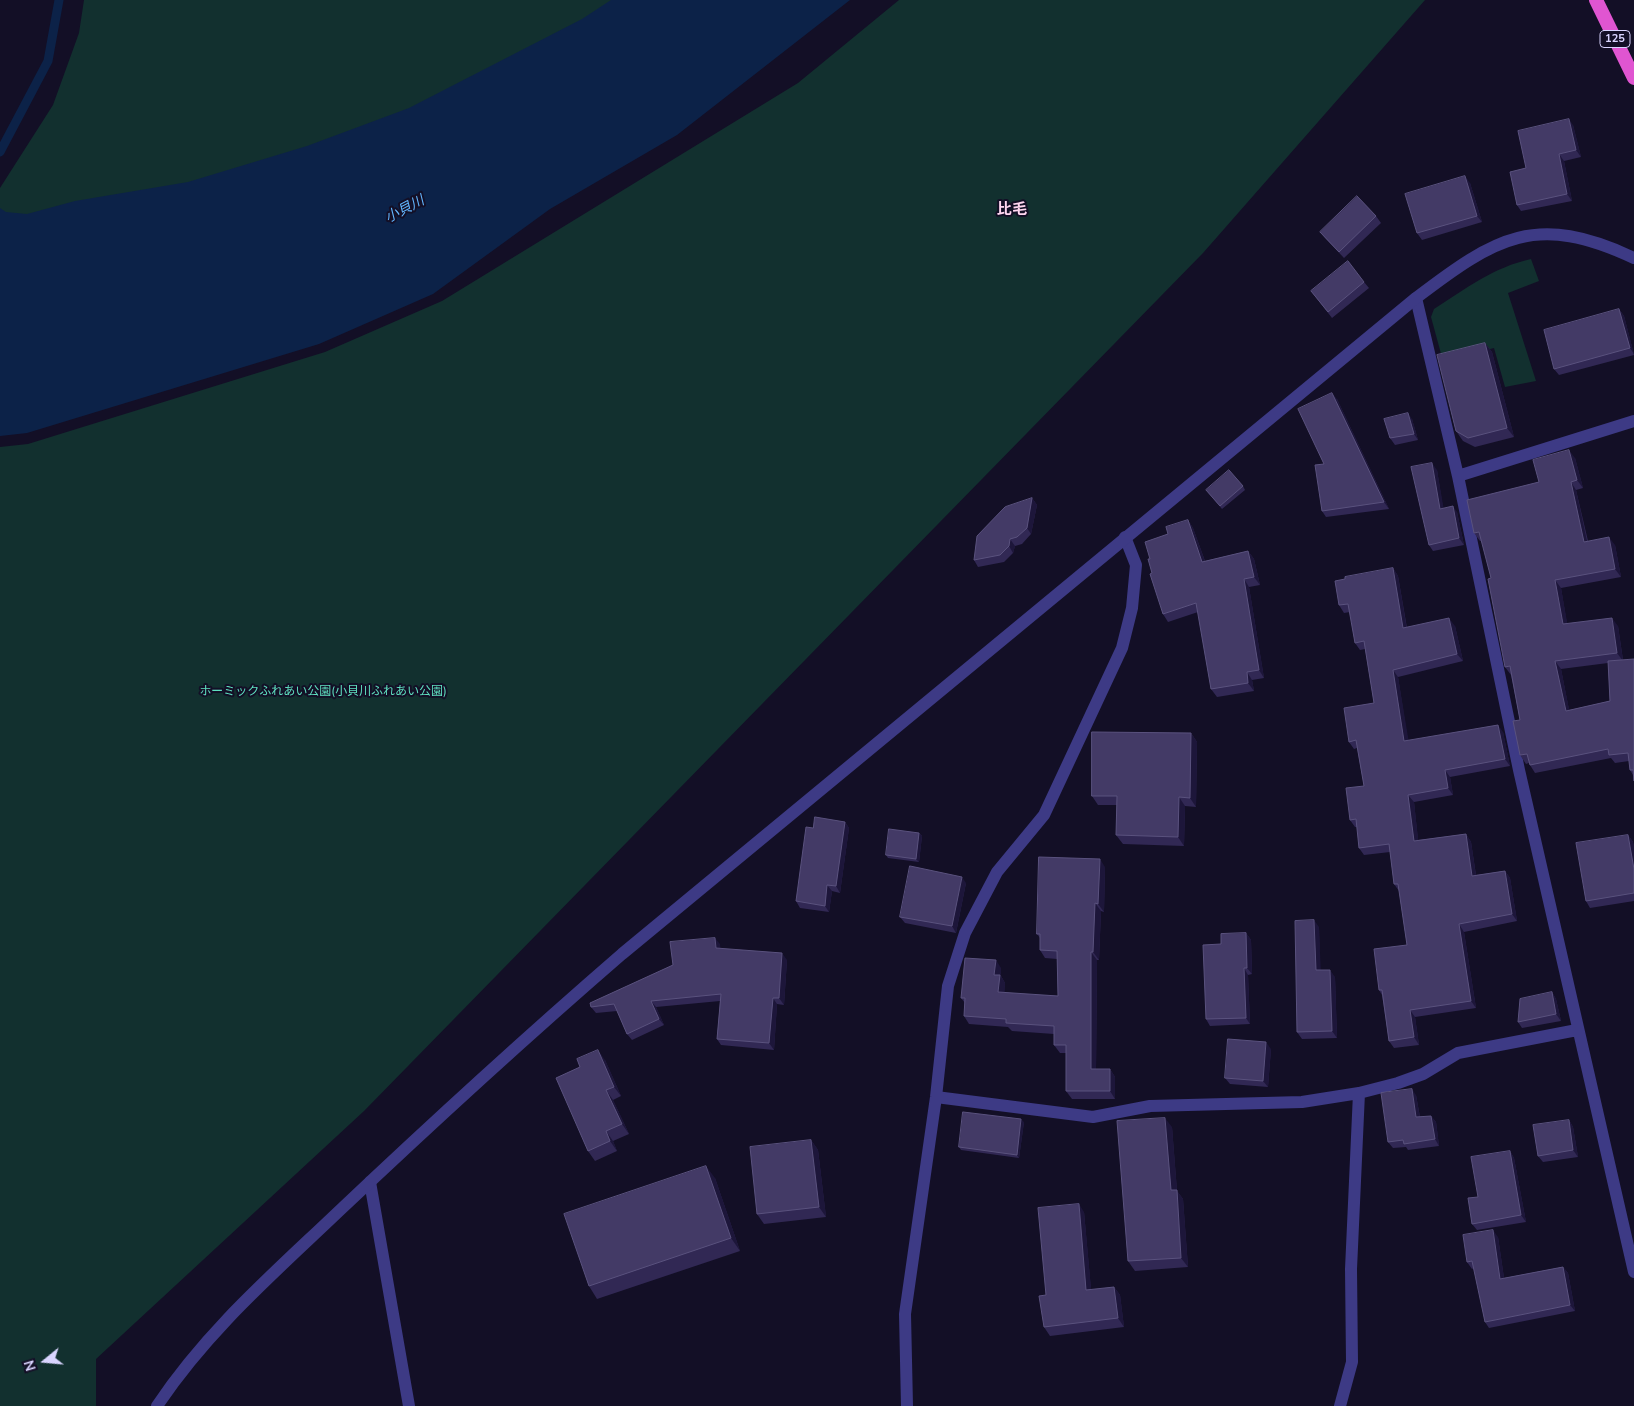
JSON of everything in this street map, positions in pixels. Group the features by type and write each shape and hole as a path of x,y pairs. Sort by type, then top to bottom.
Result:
{"highway":[{"name":"125","path":"1596,0 1634,78"}],"street":[{"path":"157,1406 176,1378 220,1324 516,1045 615,960 1125,536 1416,298 1481,252 1508,240 1532,234 1561,234 1588,239 1634,258"},
{"path":"1416,298 1458,476 1519,770 1577,1030 1634,1272"},
{"path":"1458,476 1634,421"},
{"path":"908,1406 906,1314 936,1097 948,986 965,933 997,872 1044,815 1122,648 1132,608 1136,565 1125,536"},
{"path":"936,1097 1093,1117 1150,1106 1302,1102 1360,1093 1422,1074 1458,1053 1577,1030"},
{"path":"1340,1406 1352,1362 1351,1269 1360,1093"},
{"path":"370,1182 409,1406"}],"green space":[{"path":"84,0 627,0 439,99 228,183 0,219 0,188 53,105 79,33"},
{"name":"ホーミックふれあい公園(小貝川ふれあい公園)","path":"899,0 1425,0 1203,253 364,1111 96,1359 96,1406 0,1406 0,447 28,444 325,352 442,301 798,83"},
{"path":"1531,259 1539,281 1508,293 1536,381 1505,387 1494,348 1443,361 1431,317 1434,309 1492,273"}],"water":[{"name":"小貝川","path":"611,0 850,0 677,135 550,209 433,294 319,344 27,433 0,436 0,208 6,212 27,214 75,201 188,182 307,146 409,108 582,19"}],"building":[{"path":"1569,119 1576,150 1559,154 1567,194 1517,205 1510,172 1526,168 1518,131"},
{"path":"1465,176 1477,216 1417,233 1405,194"},
{"path":"1357,196 1376,216 1339,252 1320,232"},
{"path":"1348,261 1364,282 1328,312 1311,291"},
{"path":"1619,309 1630,348 1554,369 1544,330"},
{"path":"1485,343 1507,428 1468,438 1456,431 1437,355"},
{"path":"1332,393 1384,502 1322,511 1315,465 1324,464 1298,409"},
{"path":"1408,413 1414,434 1390,438 1384,419"},
{"path":"1569,450 1577,480 1571,482 1584,542 1609,537 1615,569 1555,580 1563,624 1612,618 1617,653 1555,661 1566,711 1610,701 1608,661 1634,659 1634,781 1633,770 1630,770 1628,753 1609,755 1608,749 1530,765 1527,754 1520,755 1513,721 1520,720 1510,666 1505,667 1488,579 1491,578 1479,532 1474,533 1467,500 1539,482 1533,460"},
{"path":"1432,463 1440,509 1453,506 1459,538 1429,545 1411,467"},
{"path":"1229,470 1243,486 1220,506 1206,490"},
{"path":"1032,498 1027,528 1017,537 1010,539 1009,546 1000,555 974,560 977,536 1005,507"},
{"path":"1188,520 1202,562 1248,551 1254,577 1244,579 1259,670 1247,672 1248,683 1211,689 1196,603 1163,614 1150,574 1152,573 1148,559 1150,559 1145,542 1168,534 1166,527"},
{"path":"1393,568 1403,628 1449,618 1457,654 1393,670 1404,741 1498,725 1505,759 1445,770 1448,788 1408,795 1414,841 1466,834 1472,876 1505,871 1512,914 1459,924 1471,1001 1410,1010 1414,1037 1389,1041 1382,990 1379,990 1374,949 1407,945 1398,884 1394,884 1389,844 1359,848 1356,819 1350,820 1346,788 1364,786 1356,740 1349,742 1344,708 1374,703 1364,641 1355,643 1348,604 1339,605 1335,581 1345,579 1345,577"},
{"path":"1092,732 1191,733 1190,798 1179,797 1178,837 1116,835 1117,796 1092,796"},
{"path":"815,817 845,822 836,886 827,885 825,906 796,901 806,827 813,828"},
{"path":"889,829 919,833 916,859 886,855"},
{"path":"1628,835 1634,869 1634,893 1586,901 1576,843"},
{"path":"1039,857 1100,859 1098,904 1095,903 1093,952 1091,952 1091,1069 1110,1069 1110,1091 1066,1091 1066,1045 1054,1045 1054,1026 1006,1023 1006,1019 964,1016 965,998 961,998 965,958 996,960 994,975 1000,975 998,992 1058,996 1057,951 1040,950 1040,934 1037,934"},
{"path":"910,866 962,877 952,926 900,917"},
{"path":"1314,920 1316,970 1330,970 1332,1031 1297,1032 1295,921"},
{"path":"1246,933 1247,968 1244,968 1246,1018 1206,1019 1203,945 1221,944 1221,934"},
{"path":"715,938 716,948 782,953 779,998 773,998 769,1043 717,1039 721,994 651,1001 659,1019 627,1034 614,1004 591,1007 590,1003 673,965 670,942"},
{"path":"1552,992 1556,1014 1518,1022 1520,999"},
{"path":"1228,1039 1266,1042 1263,1081 1225,1078"},
{"path":"598,1050 614,1087 606,1090 622,1124 606,1131 610,1141 588,1151 556,1078 580,1067 577,1059"},
{"path":"1412,1089 1416,1117 1431,1116 1435,1139 1404,1144 1403,1140 1388,1142 1381,1093"},
{"path":"963,1112 1021,1119 1017,1155 959,1147"},
{"path":"1165,1118 1171,1190 1177,1190 1181,1258 1128,1261 1117,1121"},
{"path":"1569,1120 1573,1150 1538,1156 1533,1125"},
{"path":"811,1140 819,1207 757,1214 750,1147"},
{"path":"1510,1151 1521,1215 1472,1224 1468,1198 1478,1197 1471,1157"},
{"path":"706,1166 731,1238 589,1286 564,1214"},
{"path":"1079,1204 1086,1290 1114,1287 1118,1318 1044,1327 1039,1296 1046,1295 1038,1208"},
{"path":"1493,1230 1500,1279 1563,1267 1570,1305 1485,1322 1472,1261 1467,1262 1463,1235"}],"waterway":[{"path":"0,152 48,61 59,0"}],"district":[{"name":"比毛","path":"1012,210"}]}
